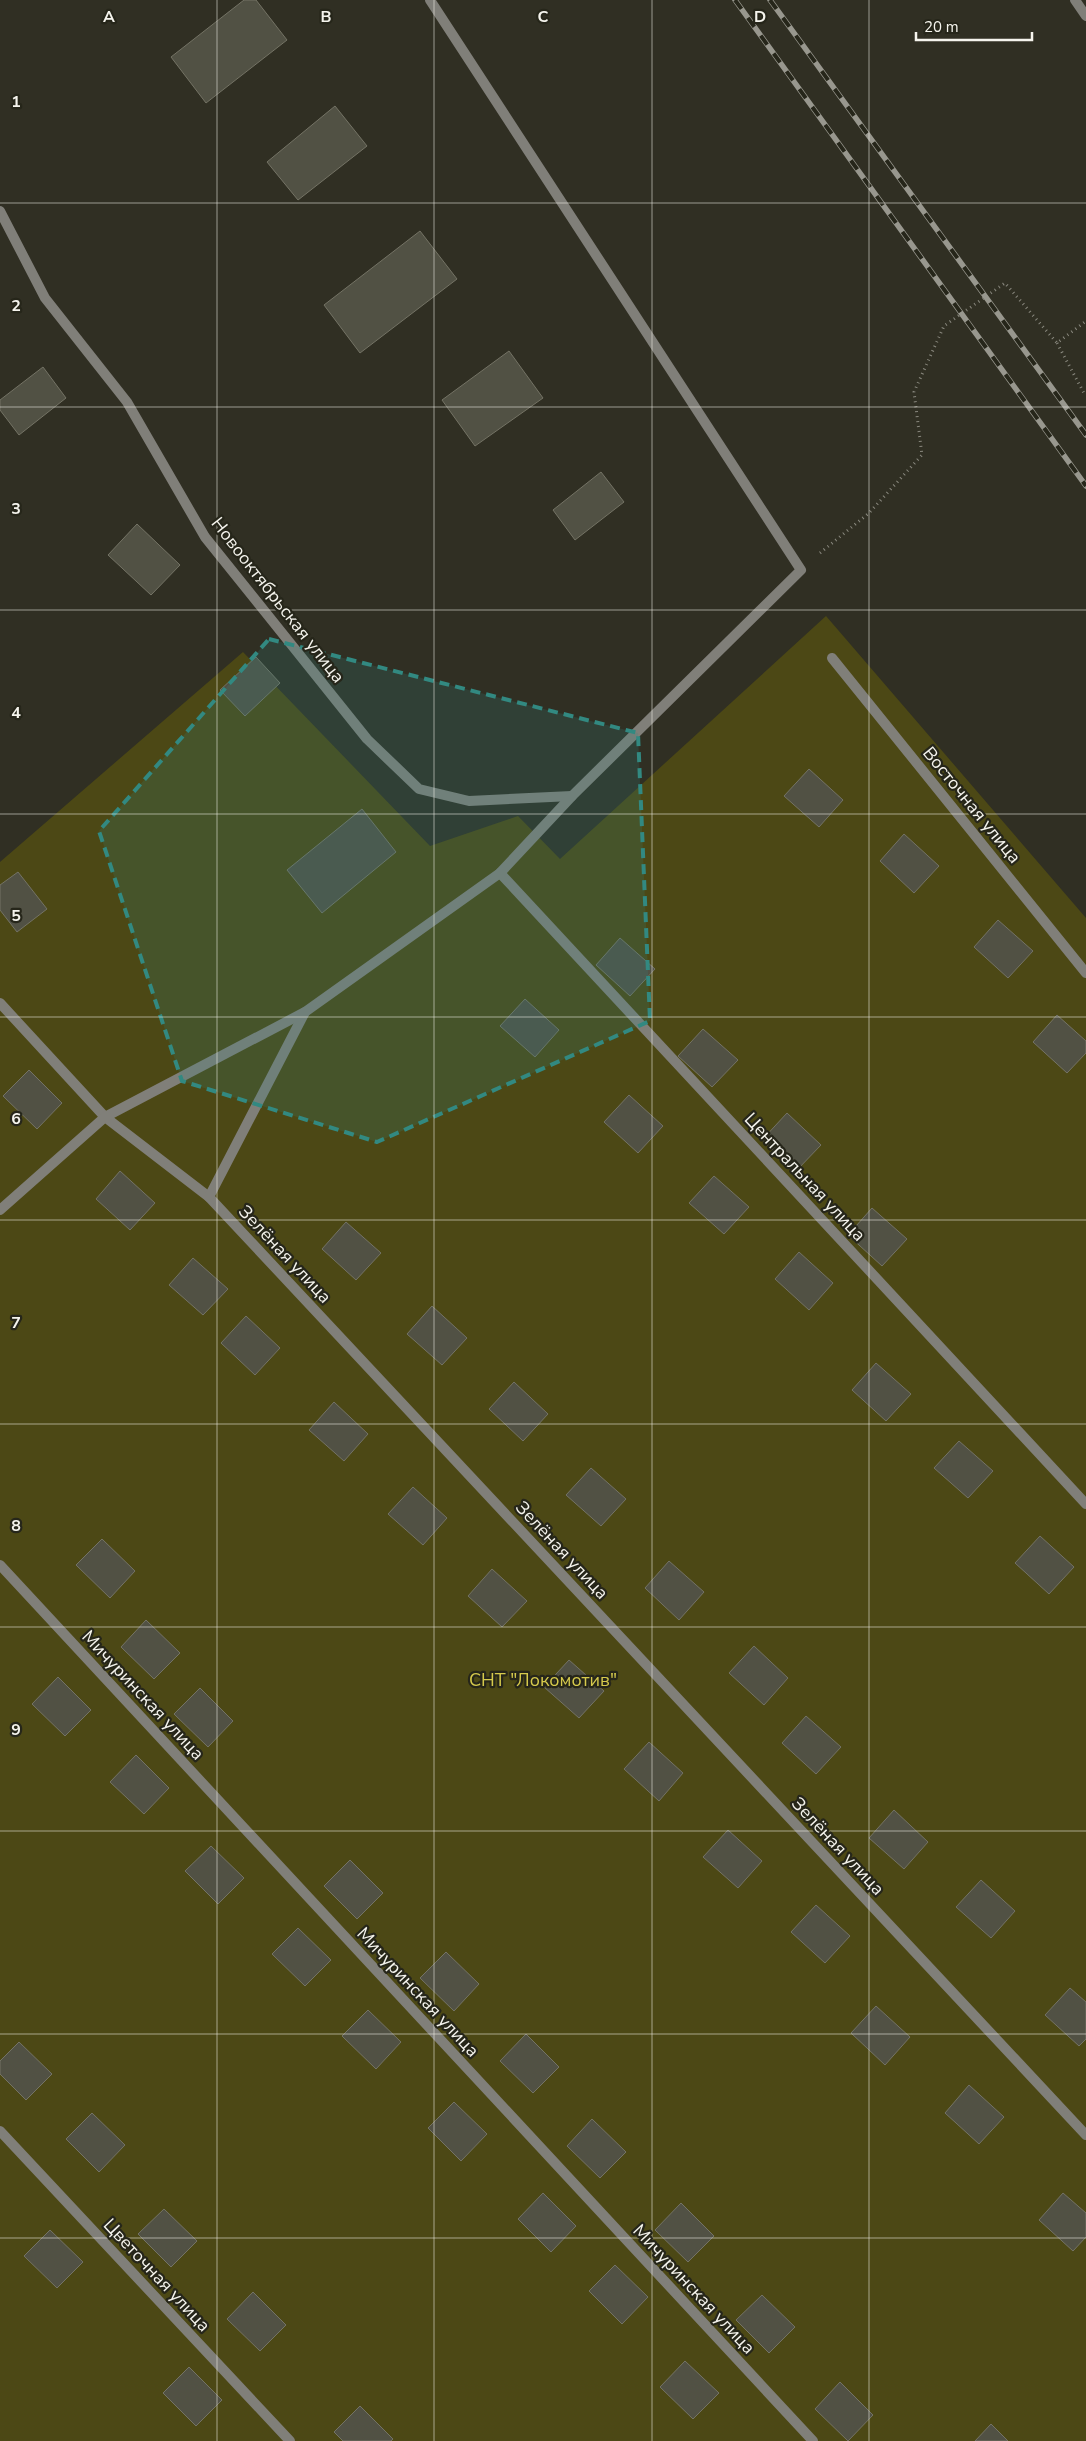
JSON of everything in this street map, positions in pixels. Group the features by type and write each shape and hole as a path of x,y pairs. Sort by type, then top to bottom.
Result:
{"street":[{"path":"0,1210 105,1117 305,1012 500,873 572,796 801,570 430,0"},
{"path":"1075,0 1086,16"},
{"name":"Новооктябрьская улица","path":"0,211 46,298 127,402 205,537 367,739 419,789 469,801 572,796"},
{"name":"Восточная улица","path":"832,658 1086,973"},
{"name":"Центральная улица","path":"500,873 1086,1504"},
{"name":"Зелёная улица","path":"0,1003 105,1117 209,1197 1086,2135"},
{"path":"209,1197 305,1012"},
{"name":"Мичуринская улица","path":"0,1565 813,2441"},
{"name":"Цветочная улица","path":"0,2131 290,2441"}],"path":[{"path":"801,570 870,513 922,455 914,392 944,326 1005,283 1057,343 1085,395"},
{"path":"1057,343 1086,321"}],"highlighted area":[{"path":"269,639 638,733 650,1021 377,1142 182,1081 99,831"}],"green space":[{"name":"СНТ \"Локомотив\"","path":"826,616 1086,918 1086,2441 0,2441 0,862 243,652 430,846 518,816 560,859"}],"building":[{"path":"244,0 256,0 287,40 206,103 171,57"},
{"path":"335,106 367,146 298,200 267,162"},
{"path":"420,231 457,279 360,353 324,305"},
{"path":"509,351 543,398 475,446 442,400"},
{"path":"43,367 66,398 19,435 0,410 0,400"},
{"path":"601,472 624,502 575,540 553,510"},
{"path":"137,524 180,565 151,595 108,555"},
{"path":"256,657 280,683 245,716 220,690"},
{"path":"809,769 843,800 819,827 784,796"},
{"path":"362,809 396,852 322,913 287,870"},
{"path":"904,834 939,866 914,893 880,861"},
{"path":"18,872 47,909 17,932 0,910 0,885"},
{"path":"998,920 1033,951 1008,978 974,947"},
{"path":"620,938 655,969 630,996 596,965"},
{"path":"525,999 559,1030 535,1057 500,1026"},
{"path":"1057,1015 1086,1041 1086,1053 1067,1073 1033,1042"},
{"path":"703,1029 738,1060 712,1087 678,1056"},
{"path":"29,1070 62,1103 37,1129 3,1096"},
{"path":"629,1095 663,1126 638,1153 604,1122"},
{"path":"787,1113 821,1145 796,1171 762,1140"},
{"path":"120,1171 155,1203 130,1230 96,1199"},
{"path":"714,1176 749,1207 724,1234 689,1203"},
{"path":"872,1208 907,1239 882,1266 848,1235"},
{"path":"346,1222 381,1253 356,1280 322,1249"},
{"path":"799,1252 833,1283 809,1310 775,1279"},
{"path":"193,1258 228,1289 203,1315 169,1285"},
{"path":"432,1306 467,1338 442,1365 407,1334"},
{"path":"246,1316 280,1348 255,1375 221,1343"},
{"path":"876,1363 911,1394 886,1421 852,1390"},
{"path":"514,1382 548,1414 523,1441 489,1409"},
{"path":"334,1402 368,1434 344,1461 309,1430"},
{"path":"959,1441 993,1471 968,1498 934,1468"},
{"path":"591,1468 626,1499 601,1526 566,1495"},
{"path":"413,1487 447,1518 423,1545 388,1514"},
{"path":"1040,1536 1074,1567 1049,1594 1015,1563"},
{"path":"102,1539 135,1571 110,1598 76,1565"},
{"path":"669,1561 704,1592 679,1620 645,1588"},
{"path":"492,1569 527,1601 502,1627 468,1596"},
{"path":"146,1620 180,1653 154,1679 121,1647"},
{"path":"754,1646 788,1678 764,1705 729,1673"},
{"path":"569,1660 604,1691 579,1718 544,1687"},
{"path":"58,1677 91,1710 65,1736 32,1704"},
{"path":"200,1688 233,1721 208,1747 174,1714"},
{"path":"806,1716 841,1747 816,1774 782,1743"},
{"path":"649,1742 683,1773 659,1801 624,1769"},
{"path":"136,1755 169,1788 144,1814 110,1782"},
{"path":"894,1810 928,1842 904,1869 869,1838"},
{"path":"728,1830 762,1861 738,1888 703,1857"},
{"path":"211,1846 244,1878 218,1904 185,1871"},
{"path":"350,1860 383,1893 357,1919 324,1886"},
{"path":"981,1880 1015,1911 991,1938 956,1907"},
{"path":"816,1905 850,1936 825,1963 791,1932"},
{"path":"298,1928 331,1960 305,1986 272,1954"},
{"path":"446,1952 479,1984 454,2011 420,1978"},
{"path":"1070,1988 1086,2002 1086,2039 1079,2046 1045,2015"},
{"path":"876,2006 910,2037 885,2065 851,2033"},
{"path":"368,2010 401,2042 376,2069 342,2036"},
{"path":"526,2034 559,2067 533,2093 500,2061"},
{"path":"19,2042 52,2074 26,2100 0,2074 0,2061"},
{"path":"969,2085 1004,2117 979,2144 945,2113"},
{"path":"454,2102 487,2134 461,2161 428,2128"},
{"path":"92,2113 125,2145 99,2172 66,2139"},
{"path":"592,2119 626,2152 600,2178 567,2146"},
{"path":"543,2193 576,2226 551,2252 518,2219"},
{"path":"1063,2193 1086,2213 1086,2237 1073,2251 1039,2220"},
{"path":"681,2203 714,2236 688,2262 655,2230"},
{"path":"164,2209 197,2241 171,2267 138,2234"},
{"path":"50,2230 83,2262 57,2288 24,2256"},
{"path":"615,2265 648,2297 622,2324 589,2291"},
{"path":"253,2292 286,2325 260,2351 227,2319"},
{"path":"762,2295 795,2327 769,2353 736,2320"},
{"path":"685,2361 719,2393 693,2419 660,2387"},
{"path":"189,2367 222,2400 196,2426 163,2393"},
{"path":"840,2382 873,2415 848,2441 815,2409"},
{"path":"360,2406 393,2439 391,2441 343,2441 334,2432"},
{"path":"991,2424 1008,2441 975,2441"}],"railway":[{"path":"735,0 1086,486"},
{"path":"770,0 1086,435"}]}
